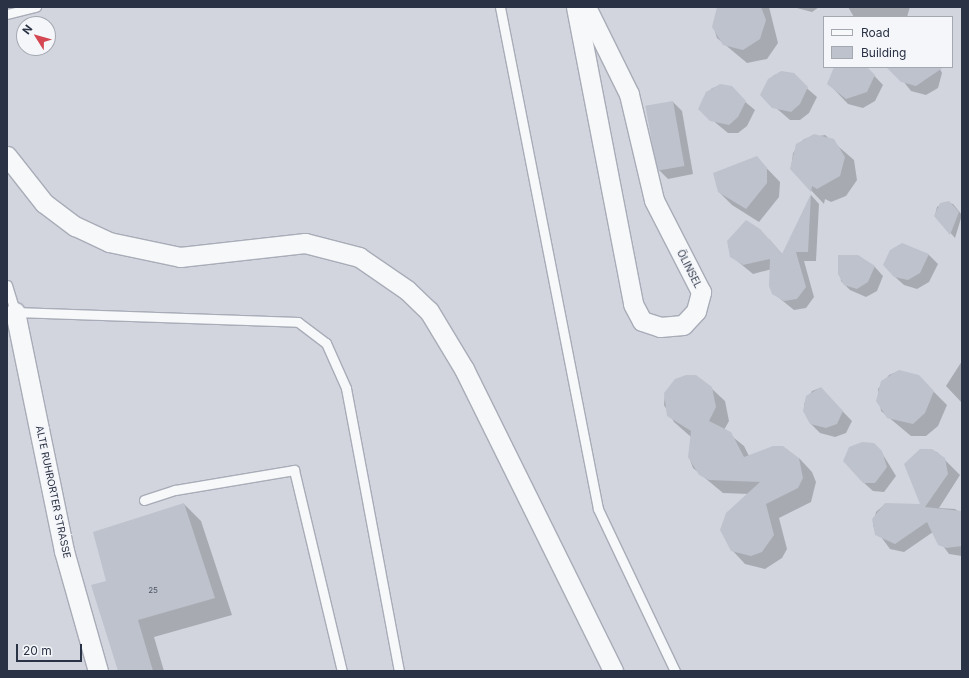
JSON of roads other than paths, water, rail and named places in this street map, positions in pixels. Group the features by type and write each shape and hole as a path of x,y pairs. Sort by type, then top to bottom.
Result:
{"street":[{"name":"ÖLINSEL","path":"576,7 633,304 642,321 660,327 683,325 696,311 701,292 654,200 629,94 586,7"},
{"path":"7,156 44,203 75,226 109,242 180,257 305,243 359,257 407,290 429,311 464,369 613,671"},
{"name":"ALTE RUHRORTER STRASSE","path":"15,312 64,551 98,671"}],"lane":[{"path":"7,14 36,7"},
{"path":"500,7 598,509 675,671"},
{"path":"7,285 15,312 298,322 326,343 346,388 399,671"},
{"path":"144,500 175,490 294,470 342,671"}]}
